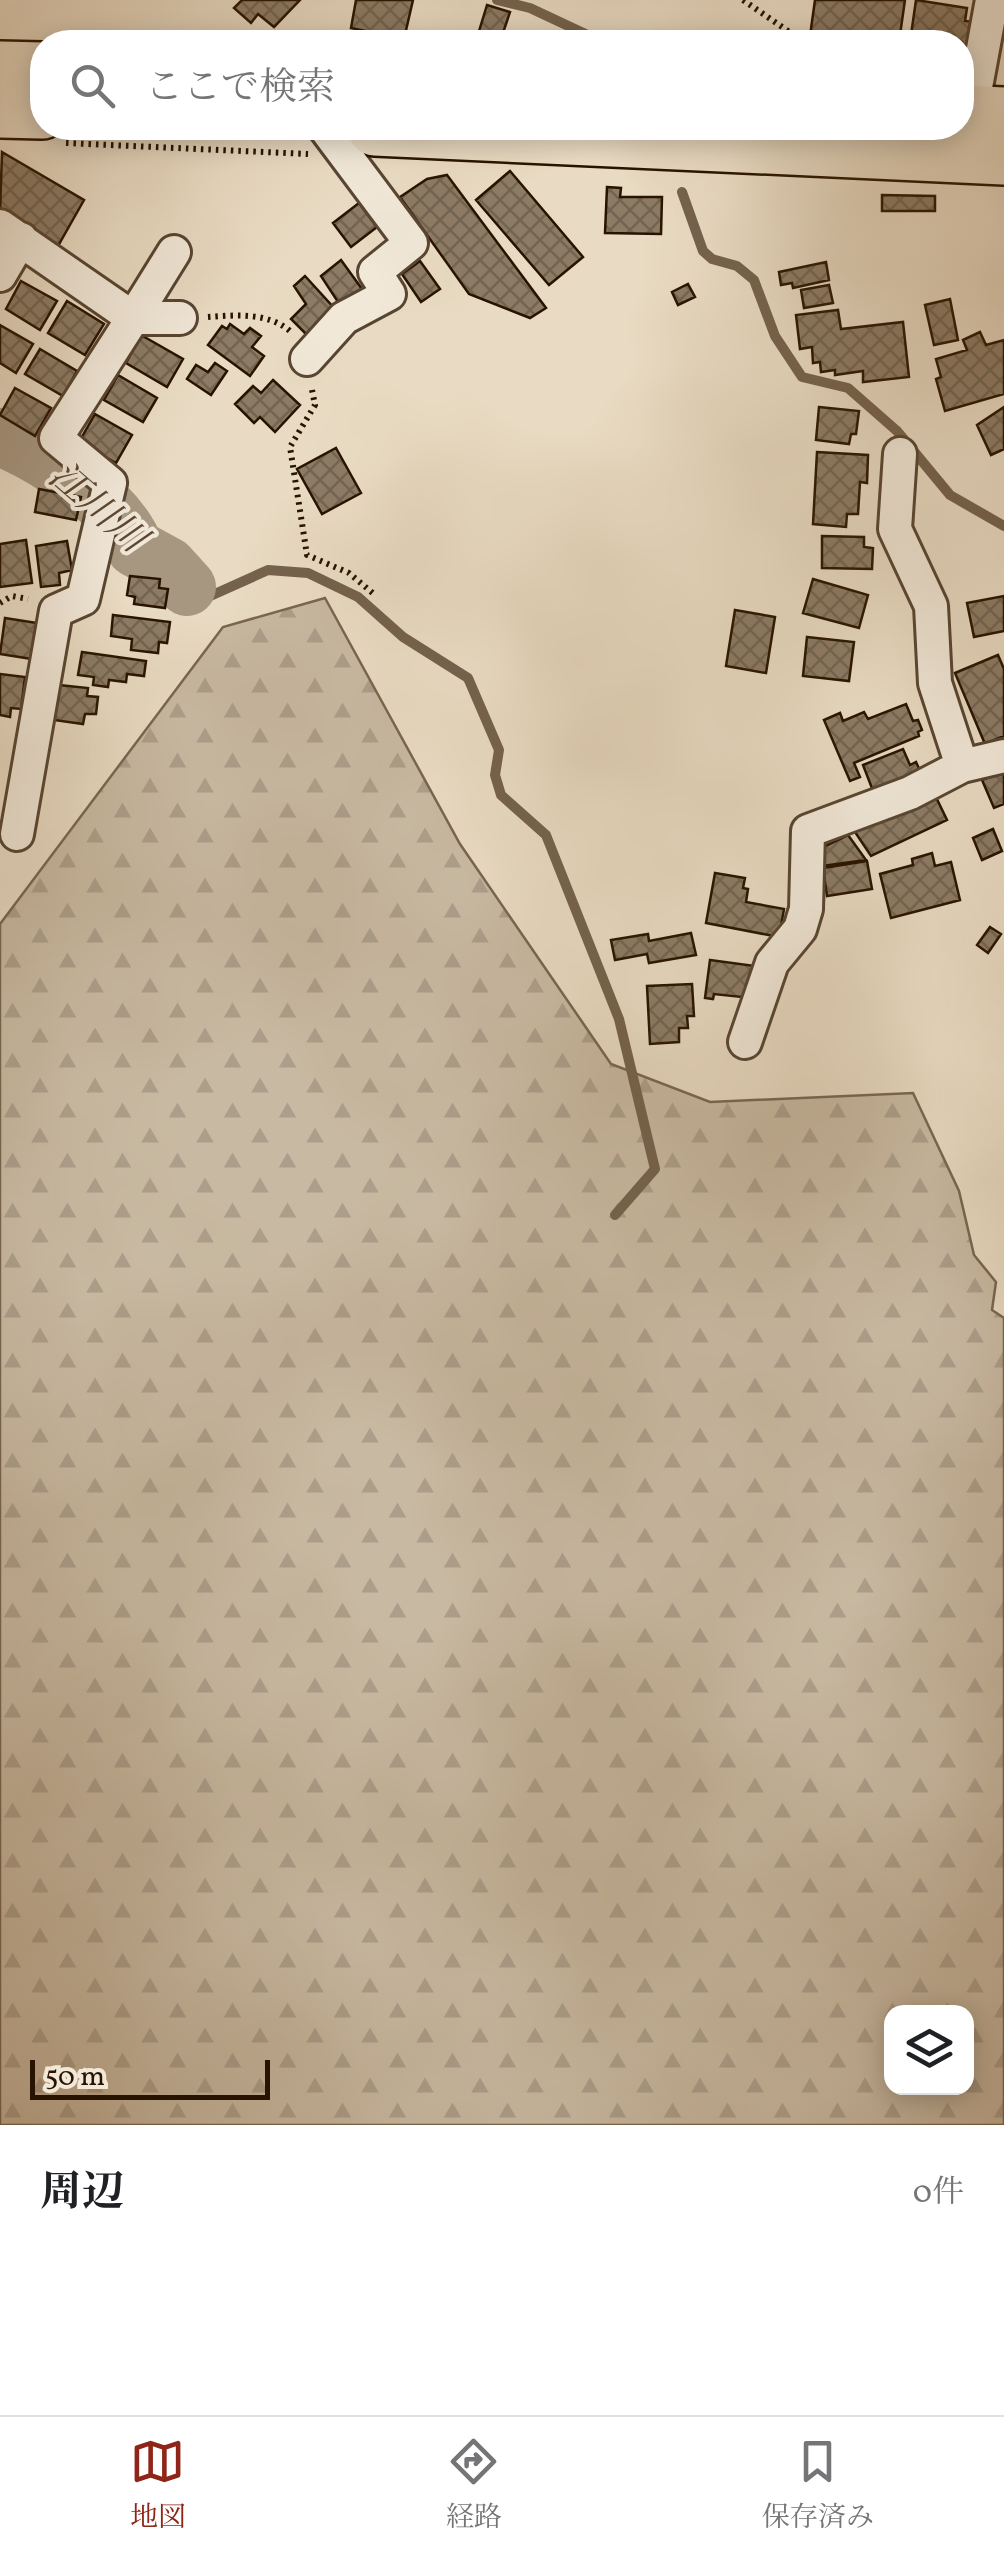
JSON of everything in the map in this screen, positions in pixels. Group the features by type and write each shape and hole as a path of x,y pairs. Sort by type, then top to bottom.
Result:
{"highway":[{"path":"0,69 30,70"},
{"path":"0,110 30,111"},
{"path":"635,140 1004,157"}],"street":[{"path":"979,114 992,0"},
{"path":"308,359 344,318 390,294 375,272 411,244 334,140"},
{"path":"0,275 11,232 133,318 180,318"},
{"path":"17,834 56,611 83,599 110,483 56,438 174,252"},
{"path":"900,454 895,529 931,606 935,683 962,766"},
{"path":"745,1042 772,963 800,929 806,909 808,831 910,793 962,766 1004,756"}],"path":[{"path":"743,0 787,30"},
{"path":"180,318 254,317 278,321 290,331 308,359 314,406 290,446 307,555 349,573 376,595"}],"green space":[{"path":"325,598 460,844 611,1064 710,1102 913,1093 959,1191 974,1255 996,1282 992,1310 1004,1318 1004,2125 0,2125 0,924 223,627"}],"building":[{"path":"242,0 300,0 274,27 258,14 251,23 234,8"},
{"path":"356,0 413,0 406,30 351,28"},
{"path":"815,0 905,0 901,30 811,30"},
{"path":"916,0 967,8 965,21 974,22 972,30 912,30"},
{"path":"487,5 510,12 504,30 479,30"},
{"path":"2,152 84,200 58,246 0,213"},
{"path":"510,171 583,257 549,285 476,200"},
{"path":"447,175 546,308 530,318 469,294 400,197 427,179"},
{"path":"607,187 621,188 620,197 662,197 661,234 605,233"},
{"path":"882,195 935,196 935,211 882,211"},
{"path":"359,203 377,227 351,247 333,223"},
{"path":"341,260 362,289 340,305 321,276"},
{"path":"420,261 440,289 421,302 402,274"},
{"path":"826,262 829,280 793,288 792,283 781,285 779,272"},
{"path":"305,276 335,309 308,336 291,319 306,304 294,286"},
{"path":"21,281 57,301 40,330 6,309"},
{"path":"688,284 695,297 678,305 672,292"},
{"path":"829,285 833,303 804,308 801,290"},
{"path":"950,299 958,340 934,345 925,305"},
{"path":"67,301 104,324 85,355 48,333"},
{"path":"838,310 841,329 903,322 909,377 863,382 863,371 835,375 835,370 821,372 820,362 813,363 812,347 800,349 796,315"},
{"path":"230,324 244,334 250,328 261,336 252,347 264,356 250,376 208,345 222,326 227,329"},
{"path":"0,325 33,344 16,373 0,363"},
{"path":"980,332 986,345 1004,340 1004,394 945,411 936,379 941,377 936,359 967,350 963,340"},
{"path":"141,335 183,359 167,387 126,363"},
{"path":"40,349 77,371 63,396 25,374"},
{"path":"215,363 227,371 211,395 187,379 196,365 208,372"},
{"path":"118,375 157,398 143,422 104,400"},
{"path":"273,380 300,405 275,432 260,417 254,423 235,404 253,386 261,393"},
{"path":"15,388 51,408 35,436 0,415"},
{"path":"819,407 859,411 856,434 851,434 849,444 816,440"},
{"path":"1004,407 1004,449 991,455 977,425"},
{"path":"95,414 132,435 116,463 79,442"},
{"path":"336,448 361,493 322,514 297,469"},
{"path":"817,452 868,455 867,483 860,482 858,514 847,514 846,527 813,524"},
{"path":"39,489 81,497 76,520 35,512"},
{"path":"822,536 864,537 864,547 873,548 872,569 822,568"},
{"path":"26,540 32,583 0,587 0,544"},
{"path":"67,541 72,570 59,573 60,585 41,587 36,546"},
{"path":"130,576 160,579 159,588 168,589 165,608 134,604 135,597 127,595"},
{"path":"813,579 868,595 859,628 803,613"},
{"path":"1004,596 1004,631 974,637 967,603"},
{"path":"735,610 775,617 766,673 726,666"},
{"path":"113,615 170,622 167,643 159,642 158,653 131,650 132,639 111,636"},
{"path":"5,618 37,623 32,659 0,654"},
{"path":"807,637 854,642 849,681 803,676"},
{"path":"82,652 146,661 144,676 127,674 126,682 109,680 108,687 93,685 94,677 78,675"},
{"path":"998,655 1004,669 1004,736 985,744 955,673"},
{"path":"0,674 25,677 21,709 11,708 10,717 0,715"},
{"path":"59,685 88,688 87,696 98,697 96,714 85,714 83,724 54,720"},
{"path":"906,704 913,721 918,720 922,730 919,736 854,763 860,777 850,781 824,720 840,713 843,721 864,712 868,719"},
{"path":"903,749 910,765 916,762 923,777 875,796 863,765"},
{"path":"1004,771 1004,804 994,808 982,780"},
{"path":"934,793 947,820 871,856 851,826"},
{"path":"993,829 1002,851 982,860 973,838"},
{"path":"848,835 866,860 822,866 819,849"},
{"path":"932,853 935,866 951,862 960,900 891,918 880,874 913,865 912,859"},
{"path":"867,861 872,889 827,896 823,868"},
{"path":"715,873 745,878 746,902 784,909 779,937 706,923"},
{"path":"990,927 1001,934 988,953 977,945"},
{"path":"691,933 696,955 649,963 647,954 615,960 611,940 648,934 649,941"},
{"path":"710,960 755,966 751,998 714,994 713,999 705,998"},
{"path":"692,984 694,1016 687,1016 688,1028 679,1028 679,1042 650,1044 647,986"}],"waterway":[{"path":"497,0 530,8 577,30"},
{"path":"682,192 703,251 712,259 737,266 754,280 775,336 802,377 848,388 897,431 950,495 1004,526"},
{"name":"江川川","path":"0,437 38,455 78,482 113,513 135,548 168,566 187,587"},
{"path":"187,587 208,597 268,570 308,573 358,597 403,637 468,678 499,750 495,775 501,795 546,835 619,1019 655,1169 615,1215"}]}
